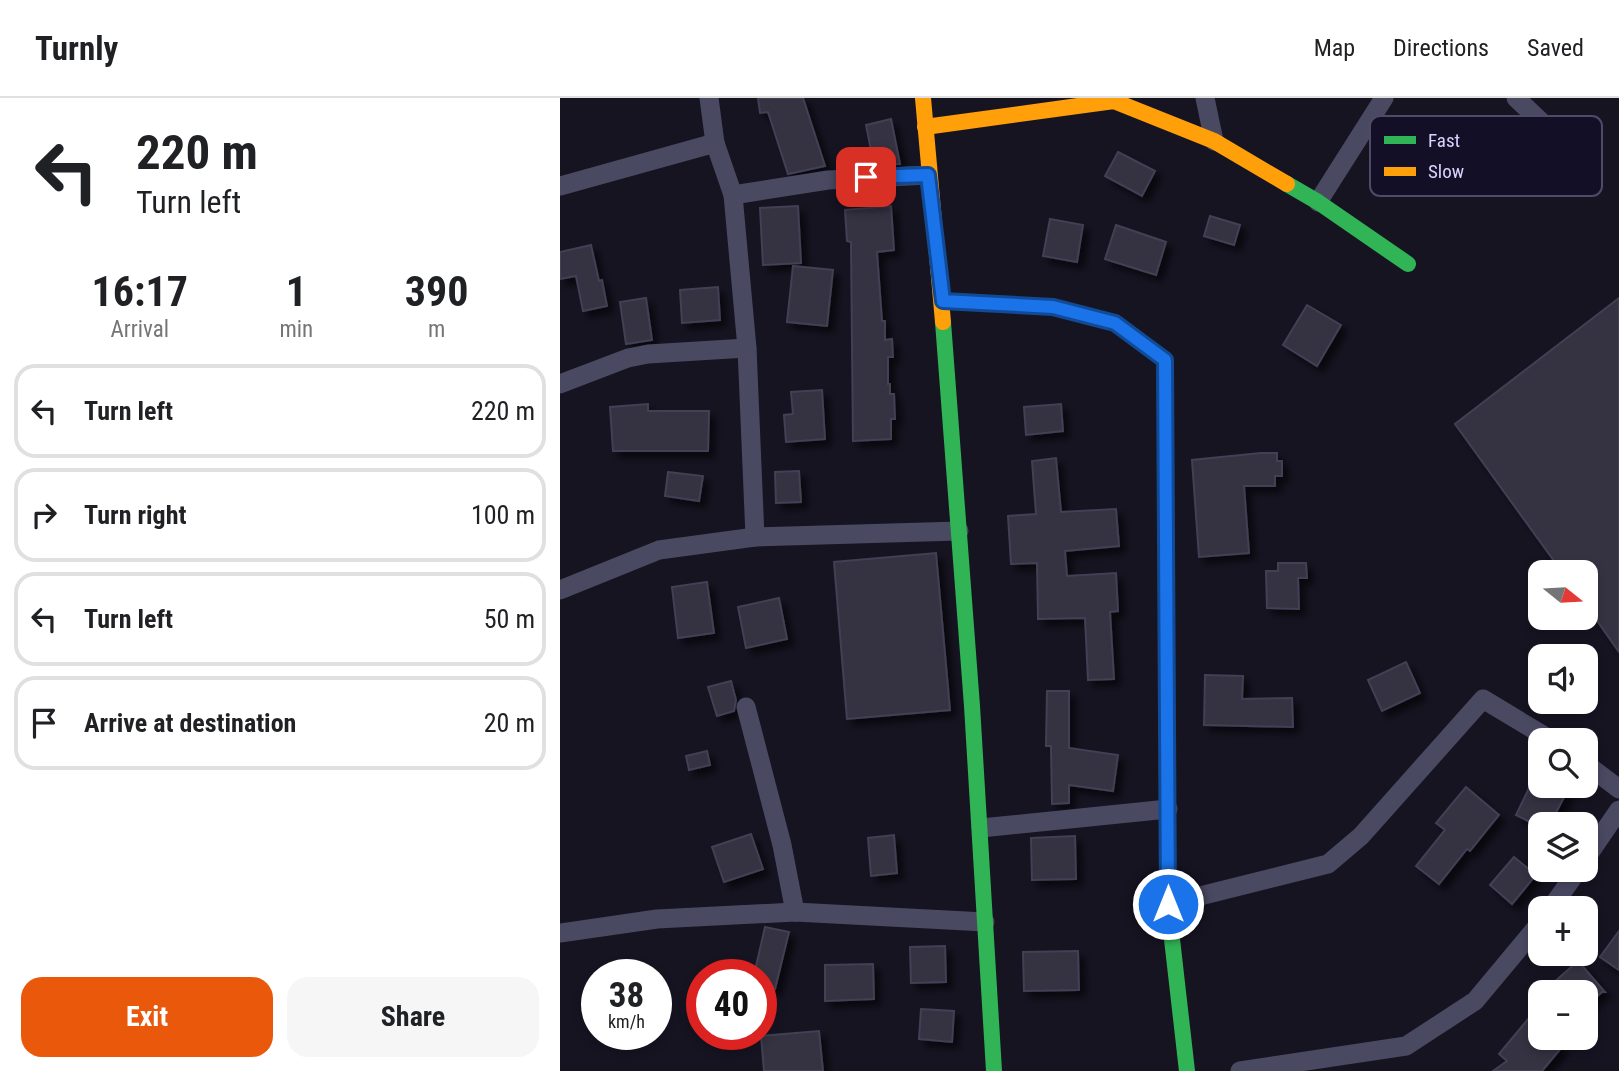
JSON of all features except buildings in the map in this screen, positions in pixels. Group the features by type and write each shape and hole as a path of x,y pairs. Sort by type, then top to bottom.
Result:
{"street":[{"path":"709,98 715,143 733,195 747,348 755,537"},
{"path":"923,98 928,175 943,301 981,828 994,1071"},
{"path":"1205,98 1214,141"},
{"path":"1373,116 1384,98"},
{"path":"1516,98 1535,116"},
{"path":"925,127 1113,100 1214,141 1318,202 1408,264"},
{"path":"1318,202 1370,120"},
{"path":"560,186 715,143"},
{"path":"733,195 828,180 928,175"},
{"path":"943,301 1053,307 1115,323 1165,360 1168,904 1187,1071"},
{"path":"560,384 628,358 648,354 747,348"},
{"path":"560,590 659,550 755,537 959,531"},
{"path":"1168,904 1328,864 1362,836 1483,699 1531,728"},
{"path":"746,707 782,845 795,912"},
{"path":"1598,773 1619,789"},
{"path":"981,828 1168,809"},
{"path":"1598,841 1619,810"},
{"path":"560,933 657,919 795,912 985,922"},
{"path":"1240,1071 1406,1046 1475,1001 1528,937"}],"traffic: fast":[{"path":"1287,184 1408,264"},
{"path":"943,301 1053,307 1116,323 1165,360 1168,904 1187,1071"},
{"path":"943,322 972,706 994,1071"}],"traffic: slow":[{"path":"923,98 943,322"},
{"path":"925,127 1114,101 1214,141 1287,184"}],"route":[{"path":"866,177 928,175 943,301 1053,307 1115,323 1165,360 1168,904"}]}
